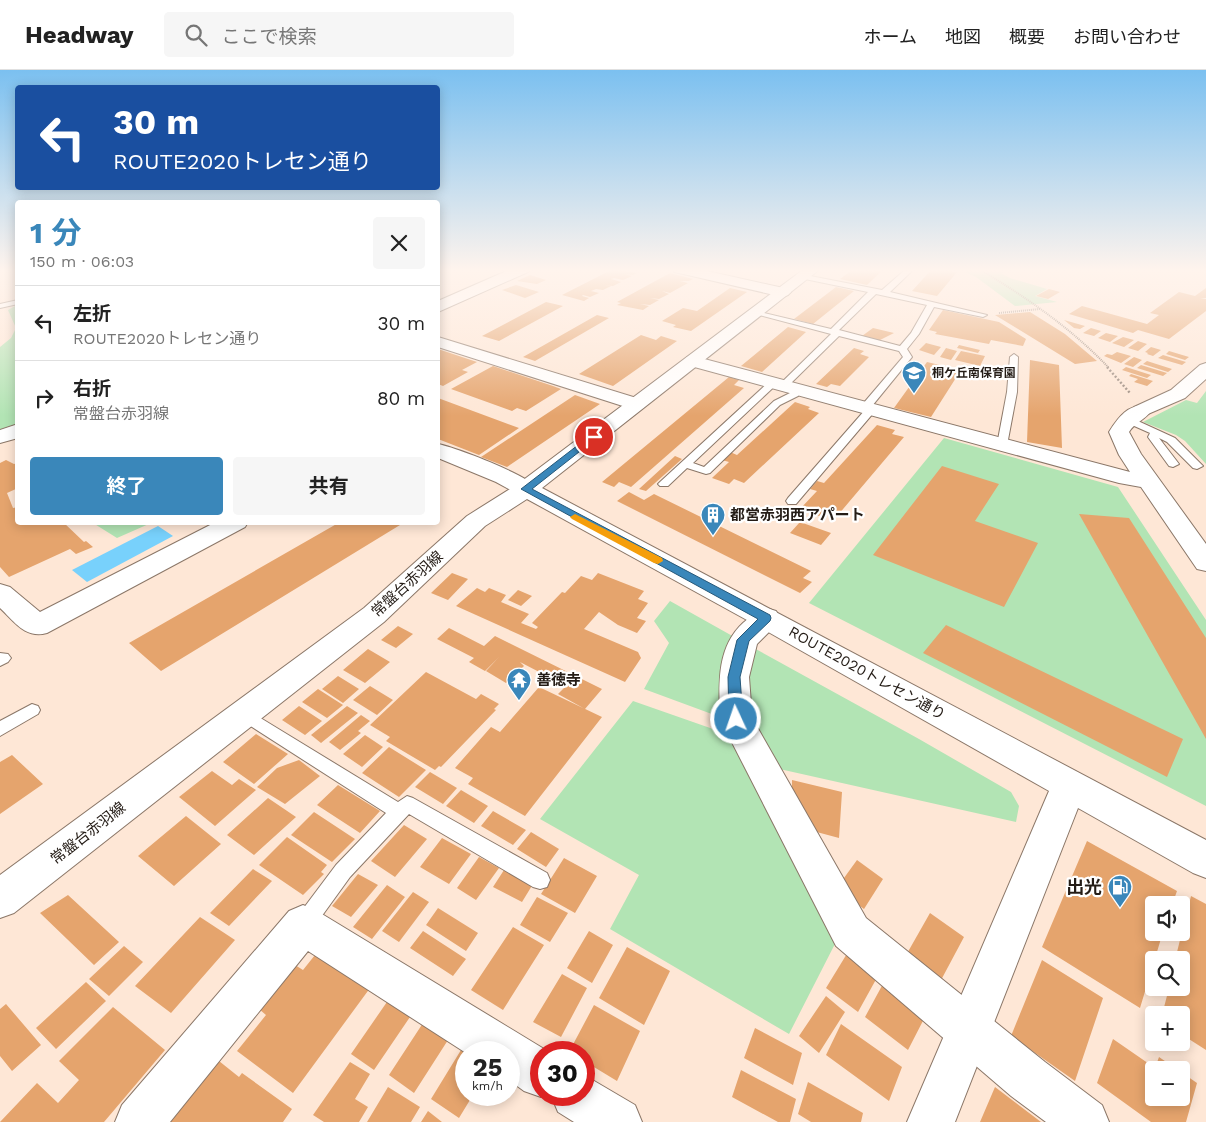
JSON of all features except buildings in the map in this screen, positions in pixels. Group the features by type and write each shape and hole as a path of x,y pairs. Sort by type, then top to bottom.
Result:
{"street":[{"name":"常盤台赤羽線","path":"0,899 387,604 476,521 526,489 751,318"},
{"path":"440,343 636,404"},
{"path":"693,361 1127,478 1148,481"},
{"path":"1206,369 1178,394 1134,409 1119,432 1130,455 1206,563"},
{"path":"0,437 15,431"},
{"name":"ROUTE2020トレセン通り","path":"440,451 504,477 766,618 1206,860"},
{"path":"0,593 37,626 230,525"},
{"path":"766,618 743,640 734,677 736,719 851,932 1028,1079 1085,1122"},
{"path":"931,1122 1070,784"},
{"path":"139,1122 304,925 489,1041"},
{"path":"593,1106 618,1122"}],"lane":[{"path":"773,318 902,350 908,357 792,501"},
{"path":"837,334 834,330 847,318"},
{"path":"902,350 915,334 924,318"},
{"path":"664,484 686,464 786,386 837,334"},
{"path":"1002,445 1012,392 1014,357"},
{"path":"686,464 706,471 776,403 795,394 786,386"},
{"path":"1134,409 1156,432 1171,440 1197,466"},
{"path":"1156,432 1153,437 1173,464"},
{"path":"0,730 32,710"},
{"path":"244,714 400,812"},
{"path":"304,925 344,871 407,804 540,880"}],"path":[{"path":"1051,318 1102,360 1134,409"}],"green space":[{"path":"15,330 15,427 0,433 0,347 11,338"},
{"path":"1206,391 1206,464 1185,441 1176,435 1143,422 1186,400 1197,403"},
{"path":"944,438 1118,487 1206,620 1206,806 809,603"},
{"path":"96,525 146,525 117,538"},
{"path":"670,601 736,638 728,720 644,689 669,643 654,621"},
{"path":"752,647 1011,792 1019,806 1016,822 775,768 746,720 747,657"},
{"path":"633,701 733,736 839,936 789,1034 610,929 639,875 540,819"}],"water":[{"path":"158,526 173,536 87,582 72,570"}],"slow traffic":[{"path":"575,517 658,561"}],"place":[{"name":"桐ケ丘南保育園","path":"914,394"},
{"name":"都営赤羽西アパート","path":"713,536"},
{"name":"善徳寺","path":"519,701"},
{"name":"出光","path":"1120,908"}],"route":[{"path":"594,437 526,489 554,506 766,618 743,640 734,677 736,719"}]}
